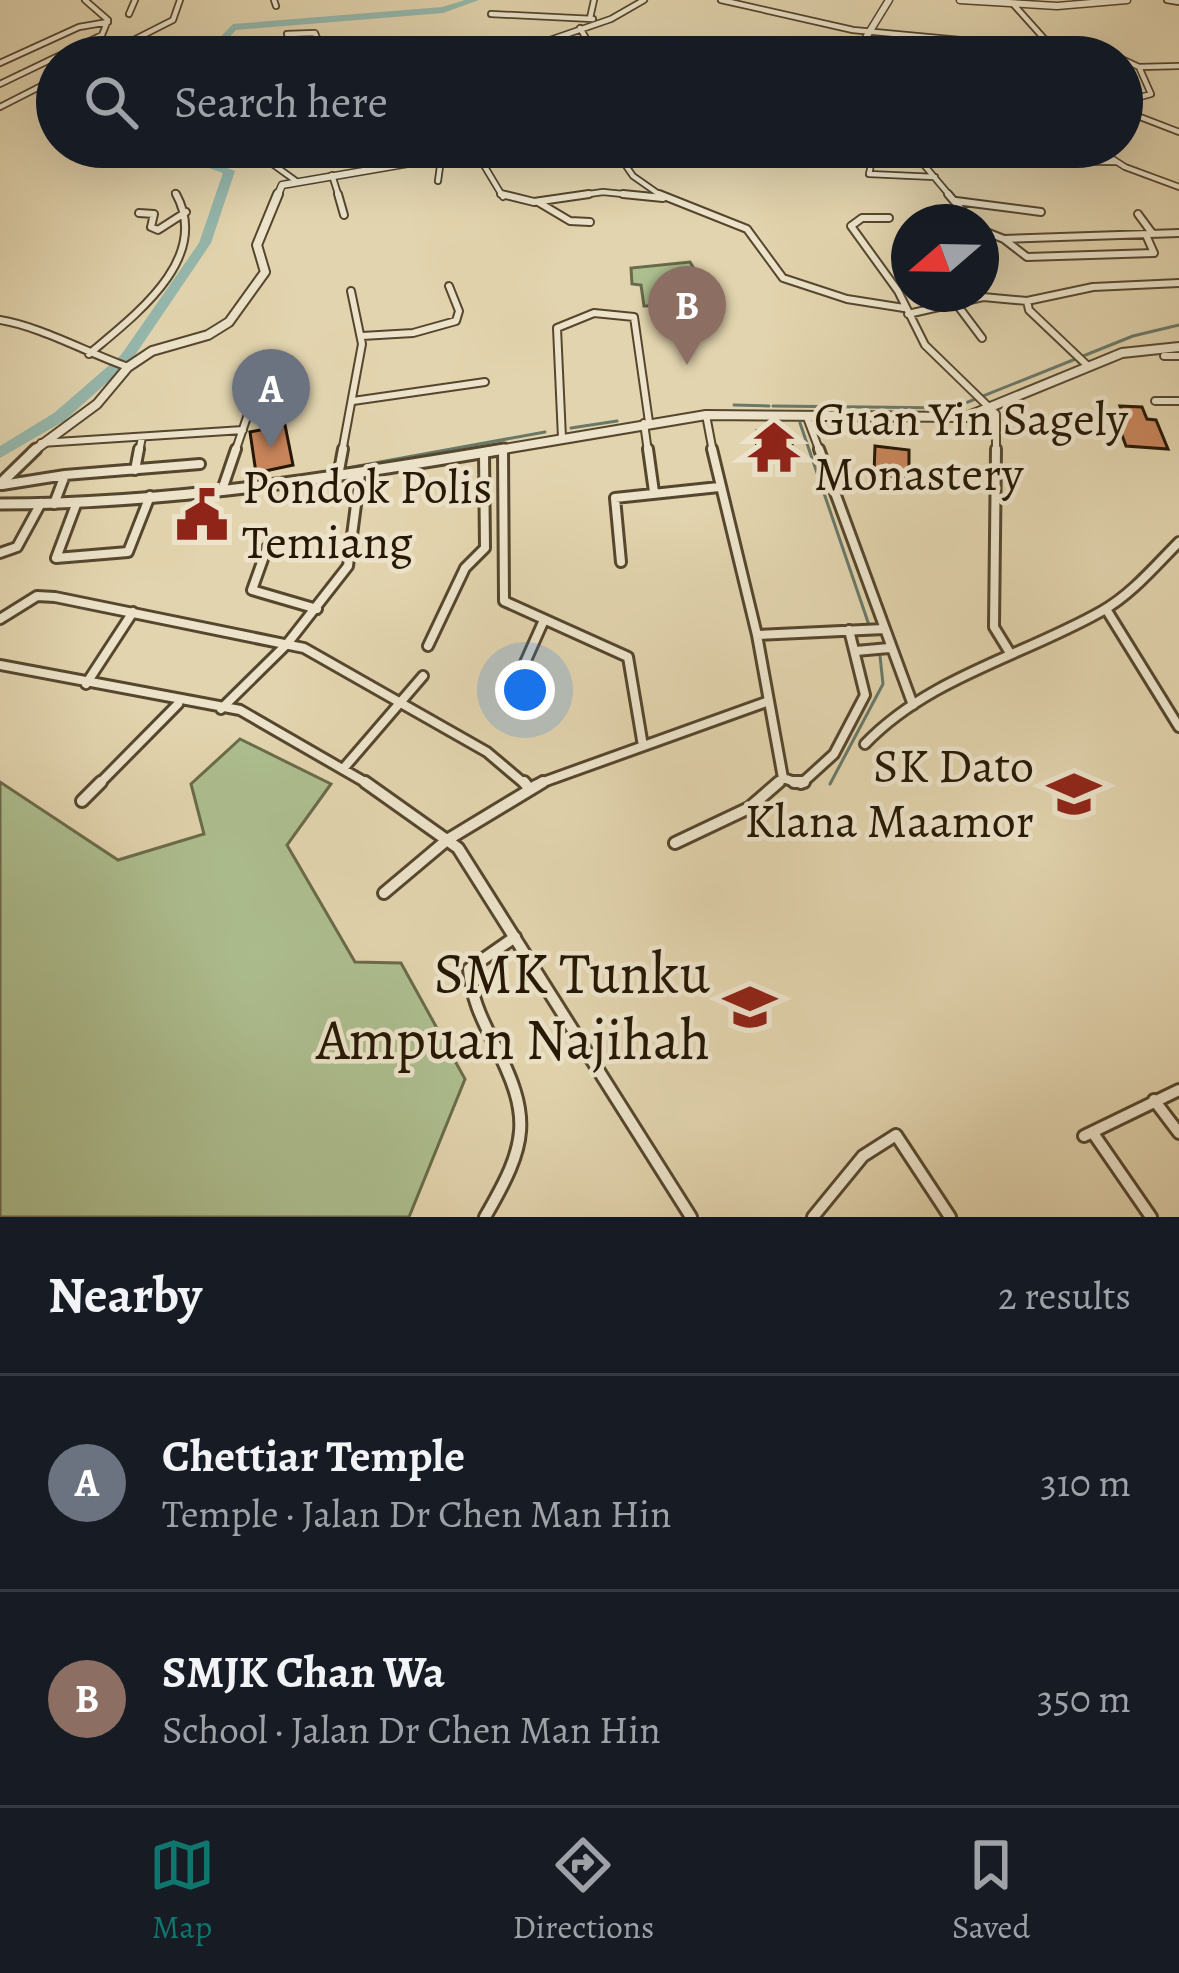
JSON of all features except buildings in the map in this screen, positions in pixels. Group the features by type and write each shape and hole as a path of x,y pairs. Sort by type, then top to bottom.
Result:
{"street":[{"path":"88,0 108,22"},
{"path":"129,14 135,0"},
{"path":"142,36 173,20 180,0"},
{"path":"561,36 592,18 594,0"},
{"path":"490,14 592,18 627,14 644,0"},
{"path":"721,0 869,32 914,36"},
{"path":"867,36 889,0"},
{"path":"960,0 1014,5 1124,0"},
{"path":"1167,0 1179,2"},
{"path":"1014,5 1042,36"},
{"path":"100,36 108,22"},
{"path":"59,36 108,22"},
{"path":"580,28 585,36"},
{"path":"286,34 316,36"},
{"path":"0,63 36,47"},
{"path":"0,84 36,67"},
{"path":"1143,67 1179,67"},
{"path":"0,107 36,89"},
{"path":"1143,116 1179,132"},
{"path":"271,168 296,181"},
{"path":"2,480 41,443 97,404 128,367 229,322 265,272 256,245 277,193 296,181 363,168"},
{"path":"438,181 440,168"},
{"path":"485,168 500,196 537,202 603,192 664,198"},
{"path":"627,168 692,214 747,229 772,270 783,278 891,308"},
{"path":"870,168 869,174 934,177"},
{"path":"926,168 958,204"},
{"path":"1131,168 1179,188"},
{"path":"332,175 344,215"},
{"path":"89,354 176,270 186,212 175,193"},
{"path":"956,201 974,207 1025,205 1041,212"},
{"path":"537,202 570,221 590,222"},
{"path":"139,213 154,214 151,227 158,230 186,212"},
{"path":"999,237 1023,257 1154,253 1138,214"},
{"path":"889,218 862,218 851,226 891,287"},
{"path":"1004,239 1179,233"},
{"path":"999,298 1027,301 1093,287 1179,284"},
{"path":"362,336 413,333 456,320 459,311 449,286"},
{"path":"338,477 338,454 362,336 351,291"},
{"path":"1027,301 1029,310 1086,365"},
{"path":"908,312 925,345 988,405"},
{"path":"962,312 982,338"},
{"path":"562,438 557,328 568,319 596,314 634,317 654,492"},
{"path":"0,320 25,325 128,367"},
{"path":"0,504 53,504 338,477 706,415 947,418 1134,350 1179,347"},
{"path":"1164,356 1179,356"},
{"path":"223,488 259,382"},
{"path":"352,400 485,382"},
{"path":"1155,401 1179,401"},
{"path":"988,405 994,627 1010,653"},
{"path":"706,415 718,487 757,635 783,778"},
{"path":"806,415 913,705"},
{"path":"41,443 243,430"},
{"path":"135,470 142,437"},
{"path":"503,449 504,601 628,657 643,746"},
{"path":"428,646 465,568 485,548 484,453"},
{"path":"2,480 200,464"},
{"path":"221,709 287,644 349,566 360,474"},
{"path":"53,504 65,475"},
{"path":"621,562 613,501 718,487"},
{"path":"77,502 56,558 128,552 150,496"},
{"path":"0,553 16,547 40,503"},
{"path":"865,744 874,730 913,705 1106,609 1179,542"},
{"path":"267,548 252,590 317,609"},
{"path":"0,619 38,596 287,644 401,700 515,770 528,787"},
{"path":"1106,609 1179,727"},
{"path":"86,684 133,612"},
{"path":"507,703 544,620"},
{"path":"757,635 884,629"},
{"path":"783,778 801,784 833,754 865,695 848,630"},
{"path":"856,651 890,649"},
{"path":"0,665 180,703 241,710 343,769 447,840 493,897 514,938 692,1217"},
{"path":"343,769 423,676"},
{"path":"384,893 447,840 528,787 766,702"},
{"path":"82,801 180,703"},
{"path":"675,843 748,808 783,778"},
{"path":"485,1217 522,1155 529,1119 476,1009 470,969 514,938"},
{"path":"1150,1217 1088,1135 1179,1090"},
{"path":"1154,1100 1179,1133"},
{"path":"813,1217 863,1156 896,1135 918,1161 950,1217"}],"green space":[{"path":"690,262 716,305 644,306 641,285 632,284 631,268"},
{"path":"240,739 331,784 287,845 355,962 401,963 465,1079 409,1217 0,1217 0,782 118,860 204,834 191,784"}],"waterway":[{"path":"225,36 233,27 443,10 474,0"},
{"path":"0,453 59,417 126,358 205,243 229,171 220,168"},
{"path":"773,406 953,408 1133,336 1179,325"},
{"path":"734,405 769,406"},
{"path":"571,428 617,421"},
{"path":"800,423 869,625"},
{"path":"347,468 545,432"},
{"path":"830,784 883,684 880,656"}],"place":[{"name":"SMJK Chan Wa","path":"687,365"},
{"name":"Guan Yin Sagely Monastery","path":"774,447"},
{"name":"Chettiar Temple","path":"271,448"},
{"name":"Pondok Polis Temiang","path":"202,515"},
{"name":"SK Dato Klana Maamor","path":"1074,794"},
{"name":"SMK Tunku Ampuan Najihah","path":"750,1007"}]}
